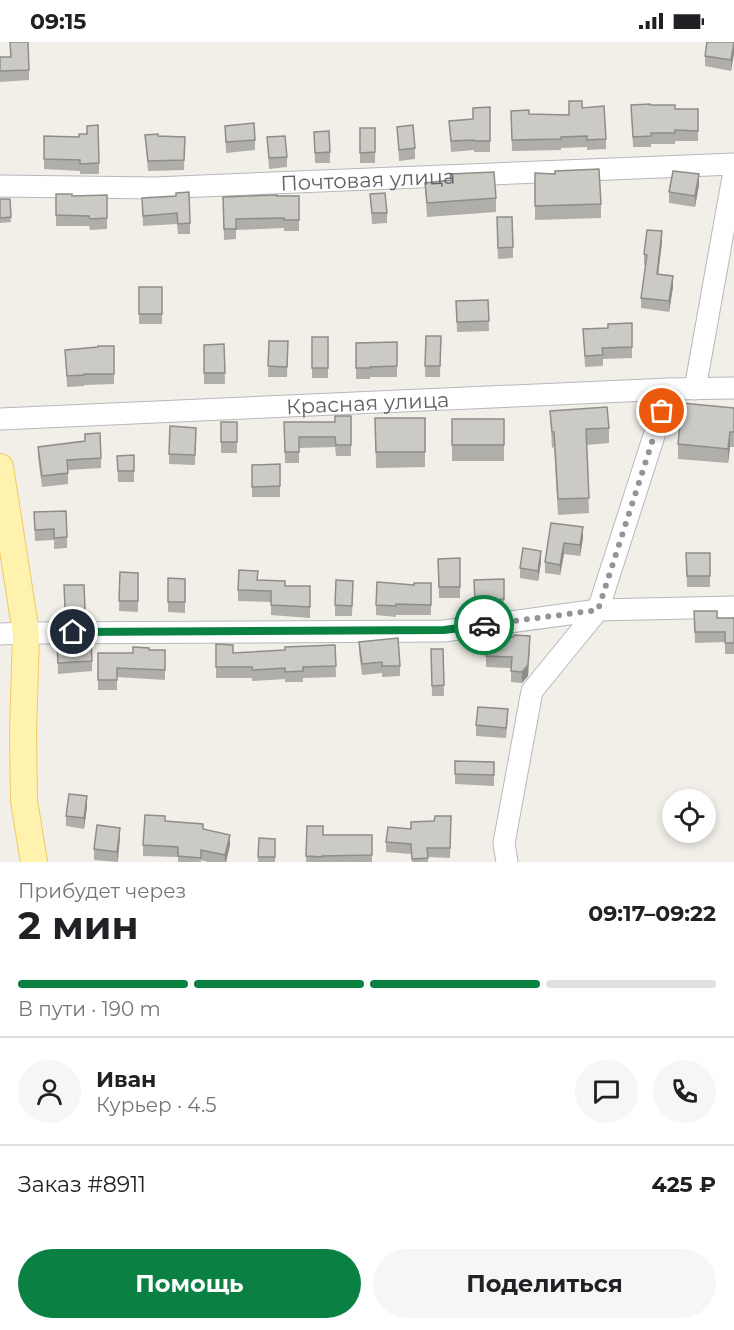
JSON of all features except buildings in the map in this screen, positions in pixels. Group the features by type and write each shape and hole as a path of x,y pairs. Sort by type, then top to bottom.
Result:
{"main road":[{"path":"0,466 26,633 23,733 24,801 34,862"}],"street":[{"name":"Почтовая улица","path":"0,186 154,188 734,164"},
{"path":"695,389 734,171"},
{"name":"Красная улица","path":"0,419 734,388"},
{"path":"503,856 532,691 598,610 669,389"},
{"path":"0,634 444,630 598,610 734,607"}],"way so far":[{"path":"484,625 598,610 662,411"}],"route":[{"path":"73,632 444,630 484,625"}]}
